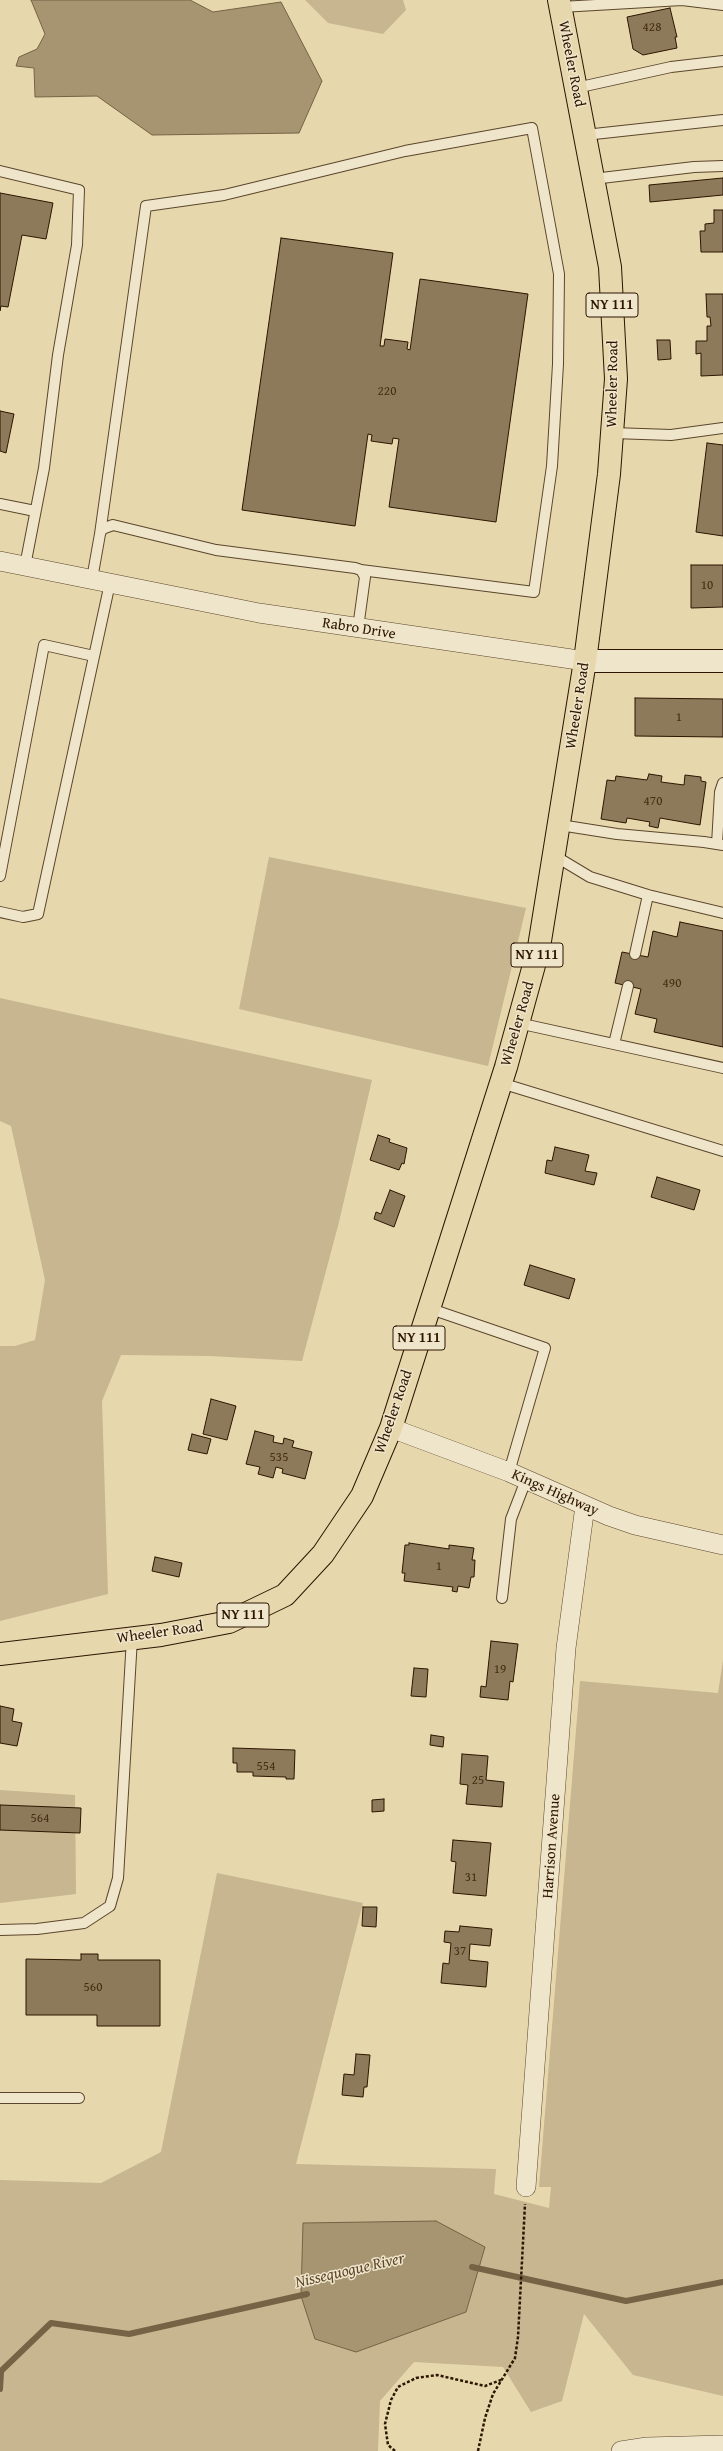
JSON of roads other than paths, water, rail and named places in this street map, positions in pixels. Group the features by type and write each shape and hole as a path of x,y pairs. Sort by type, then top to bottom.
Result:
{"main road":[{"name":"Wheeler Road","path":"0,1654 132,1638 229,1622 285,1595 323,1554 362,1496 391,1428 501,1082 539,947 560,825 585,661 613,433 616,379 610,267 560,4"},
{"name":"Rabro Drive","path":"585,661 723,662"}],"street":[{"name":"Rabro Drive","path":"0,560 259,613 585,661"},
{"name":"Kings Highway","path":"391,1428 517,1476 585,1506 635,1525 723,1545"},
{"name":"Harrison Avenue","path":"526,2187 566,1648 585,1506"},
{"path":"621,2451 647,2447 723,2445"}],"lane":[{"path":"560,4 682,0 723,5"},
{"path":"576,88 670,67 723,61"},
{"path":"585,134 723,120"},
{"path":"0,912 23,918 38,914 94,656 101,581 100,534 146,206 224,195 405,151 532,128 559,274 558,364 552,466 534,592 216,550 112,525 102,529 100,534"},
{"path":"593,179 694,167 723,166"},
{"path":"0,171 79,190 77,245 25,566"},
{"path":"613,433 671,435 723,428"},
{"path":"0,504 35,511"},
{"path":"358,628 365,581 365,577 361,570"},
{"path":"0,876 44,645 94,656"},
{"path":"560,825 617,834 720,845 720,792 723,783"},
{"path":"555,856 590,877 648,895 723,913"},
{"path":"635,954 648,895"},
{"path":"614,1044 628,986"},
{"path":"518,1023 723,1068"},
{"path":"501,1082 723,1151"},
{"path":"428,1308 545,1348 517,1476 502,1598"},
{"path":"0,1930 37,1929 84,1924 110,1906 118,1878 132,1638"},
{"path":"0,2098 79,2098"}],"water":[{"path":"31,0 190,0 213,12 281,2 322,81 299,133 152,135 97,96 35,97 34,68 16,66 19,57 37,49 45,34"},
{"path":"436,2221 485,2247 466,2312 356,2352 315,2339 301,2296 303,2223"}],"waterway":[{"name":"Nissequogue River","path":"472,2267 626,2301 723,2282"},
{"name":"Nissequogue River","path":"0,2372 51,2323 129,2334 307,2294"},
{"path":"0,2389 1,2372"}]}
